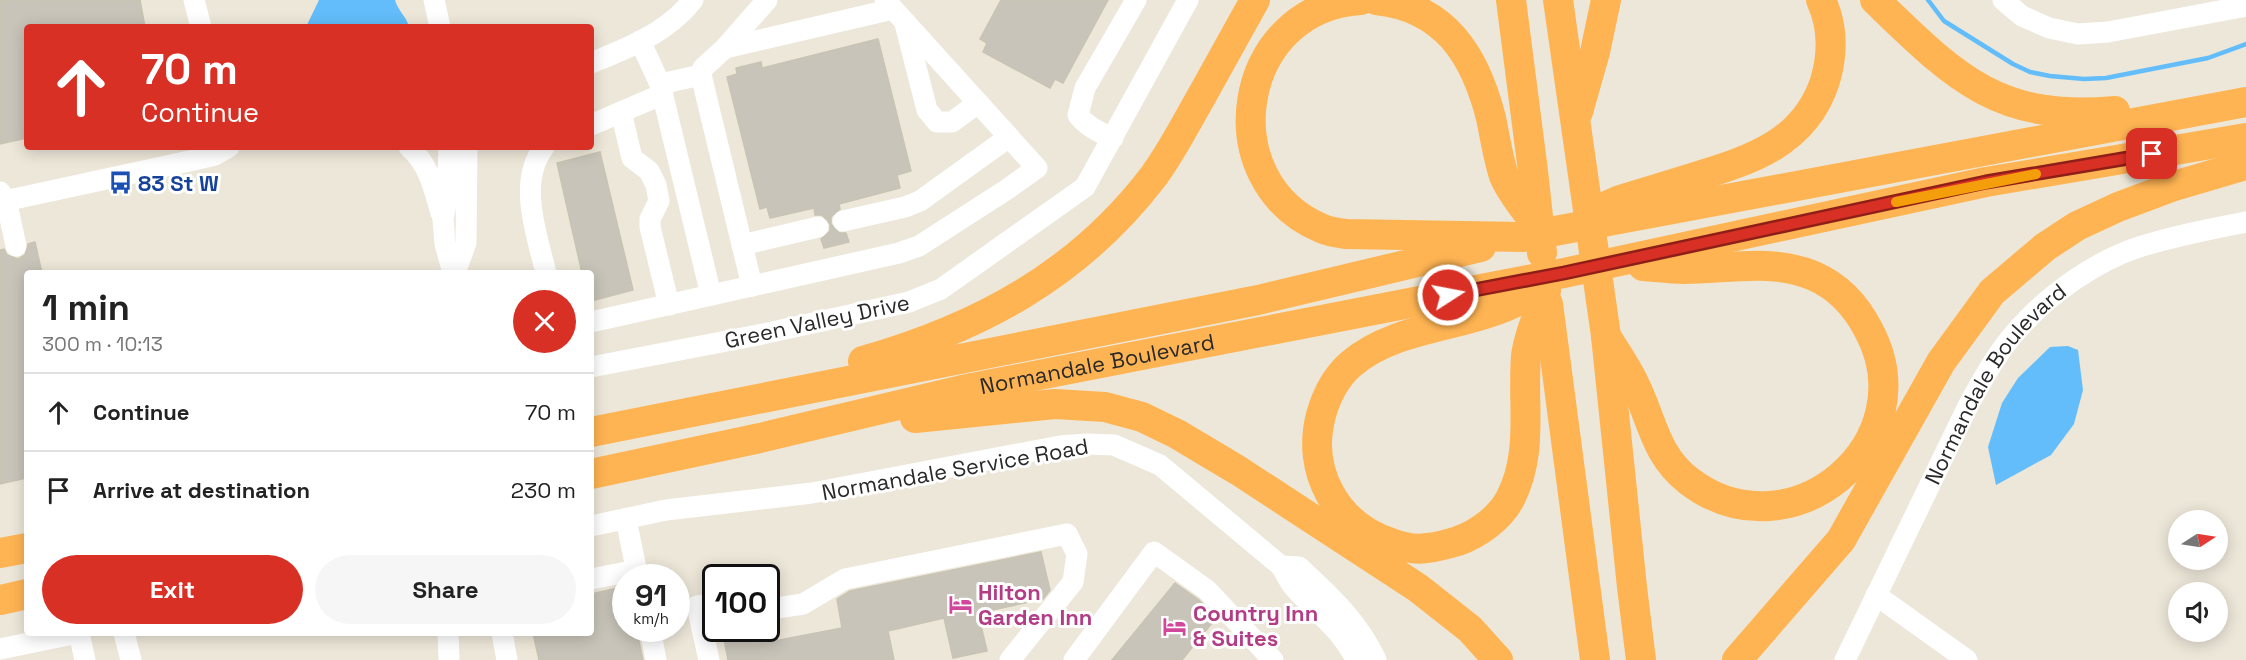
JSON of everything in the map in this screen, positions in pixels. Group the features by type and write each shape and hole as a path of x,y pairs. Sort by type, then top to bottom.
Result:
{"highway":[{"path":"644,423 902,350 965,326 1021,296 1069,262 1112,225 1153,176 1186,125 1255,0"},
{"path":"1361,0 1326,7 1303,18 1273,46 1263,61 1250,116 1252,140 1258,162 1277,196 1307,220 1324,229 1346,234 1538,232 2246,100"},
{"path":"1376,0 1414,9 1432,19 1450,34 1467,55 1479,80 1490,115 1505,177 1538,232 1555,282 1539,352 1524,462 1518,483 1508,502 1494,518 1481,529 1464,538 1425,549 1400,546 1381,540 1362,530 1346,517 1324,485 1316,444 1324,404 1334,384 1350,365 1376,348 1400,337 1508,306 1555,282"},
{"path":"1511,0 1533,171 1538,232"},
{"path":"1558,0 1606,336 1641,660"},
{"path":"1576,121 1595,52 1606,0"},
{"path":"1538,232 1620,200 1735,165 1771,148 1794,132 1812,111 1828,71 1831,53 1830,31 1821,0"},
{"path":"1875,0 1922,46 1961,78 1984,92 2032,109 2068,113 2101,112 2246,100"},
{"name":"Normandale Boulevard","path":"594,473 760,438 962,390 1555,282 1604,263 1986,182 2246,138"},
{"path":"1737,660 1840,540 1941,362 1992,292 2045,247 2077,226 2118,207 2174,186 2246,165"},
{"name":"Normandale Boulevard","path":"594,431 1258,300 1538,232"},
{"path":"1604,263 1683,269 1767,265 1814,276 1832,286 1847,298 1862,317 1881,360 1883,386 1881,408 1875,430 1866,448 1852,466 1836,482 1815,495 1775,506 1753,506 1725,500 1688,480 1673,465 1657,443 1635,383 1606,336"},
{"path":"1539,352 1595,660"},
{"path":"760,438 971,411 1055,404 1105,407 1142,417 1177,434 1239,471 1418,588 1470,629 1498,660"},
{"path":"0,554 24,549"},
{"path":"0,600 24,595"}],"street":[{"path":"194,0 200,24"},
{"path":"434,0 439,24"},
{"path":"594,62 640,41 669,23 693,0"},
{"path":"752,286 701,75 703,68 725,48 767,0"},
{"path":"1113,138 1101,133 1078,115 1085,88 1136,0"},
{"name":"Green Valley Drive","path":"594,366 909,303 941,289 1085,187 1188,0"},
{"path":"2003,0 2022,16 2049,28 2078,34 2108,32 2246,6"},
{"path":"725,48 894,10"},
{"path":"894,10 931,117 937,122 952,122 978,103"},
{"path":"594,321 873,260 919,246 1037,168 894,10"},
{"path":"640,41 662,89 711,296"},
{"path":"594,124 621,112 662,89 701,75"},
{"path":"621,112 632,158 649,171 656,185 659,201 650,219 650,227 669,305"},
{"path":"843,221 905,207 920,201 1009,137"},
{"path":"16,246 2,198 194,160 215,155 224,150"},
{"path":"413,150 430,177 443,219 445,244 453,270"},
{"path":"443,219 447,199 448,150"},
{"path":"455,270 466,243 467,150"},
{"path":"467,176 477,150"},
{"path":"542,150 532,175 531,201 533,222 545,270"},
{"name":"Normandale Boulevard","path":"1845,660 1970,402 1992,364 2021,326 2056,295 2094,268 2136,248 2180,235 2246,222"},
{"path":"742,245 818,227"},
{"name":"Normandale Service Road","path":"594,525 666,510 812,493 1060,446 1114,445 1160,465 1281,566 1292,585 1336,629 1356,660"},
{"path":"626,519 636,564"},
{"path":"780,608 803,604 845,579 1067,534 1077,554 1073,582 1010,660"},
{"path":"1074,660 1154,552 1207,590 1273,660"},
{"name":"Normandale Service Road","path":"1281,566 1299,567 1345,611 1366,638 1376,660"},
{"path":"594,579 612,577"},
{"path":"1876,596 1967,660"},
{"path":"702,605 697,606 702,628"},
{"path":"0,649 64,636"},
{"path":"80,636 85,660"},
{"path":"125,636 131,660"},
{"path":"448,636 449,660"},
{"path":"503,636 507,660"},
{"path":"653,642 656,660"},
{"path":"705,642 709,660"}],"water":[{"path":"319,0 395,0 408,24 307,24"},
{"path":"2068,346 2078,350 2083,390 2074,424 2051,455 1996,485 1988,447 2002,403 2018,378 2050,347"}],"building":[{"path":"0,0 140,0 144,24 24,24 24,139 0,144"},
{"path":"1001,0 1108,0 1063,83 1055,79 1050,88 983,52 987,43 980,39"},
{"path":"878,39 911,171 897,175 900,188 839,204 840,209 831,217 831,224 839,233 846,233 849,242 824,248 821,239 830,231 830,224 822,215 815,215 814,208 770,218 767,207 760,209 727,77 737,74 736,68 761,62 762,68"},
{"path":"600,152 633,290 594,300 594,270 581,270 557,163"},
{"path":"35,242 41,270 24,270 24,479 0,484 0,250 4,249 7,255 18,259 25,255 28,244"},
{"path":"1041,552 1050,590 1043,599 978,613 987,651 953,658 944,618 888,631 894,660 728,660 725,642 780,642 780,640 842,628 837,599 850,591"},
{"name":"Country Inn & Suites","path":"1175,583 1199,600 1216,618 1182,660 1112,660"},
{"path":"612,589 612,642 639,642 643,660 539,660 534,636 594,636 594,593"}],"waterway":[{"path":"1928,0 1944,21 2013,64 2030,72 2050,76 2106,78 2208,58 2246,44"}],"slow traffic":[{"path":"1896,202 1986,182 2036,174"}],"place":[{"name":"83 St W","path":"120,183"},
{"name":"Hilton Garden Inn","path":"960,605"},
{"name":"Country Inn & Suites","path":"1175,626"}],"route":[{"path":"1448,295 1564,273 1986,182 2152,154"}]}
